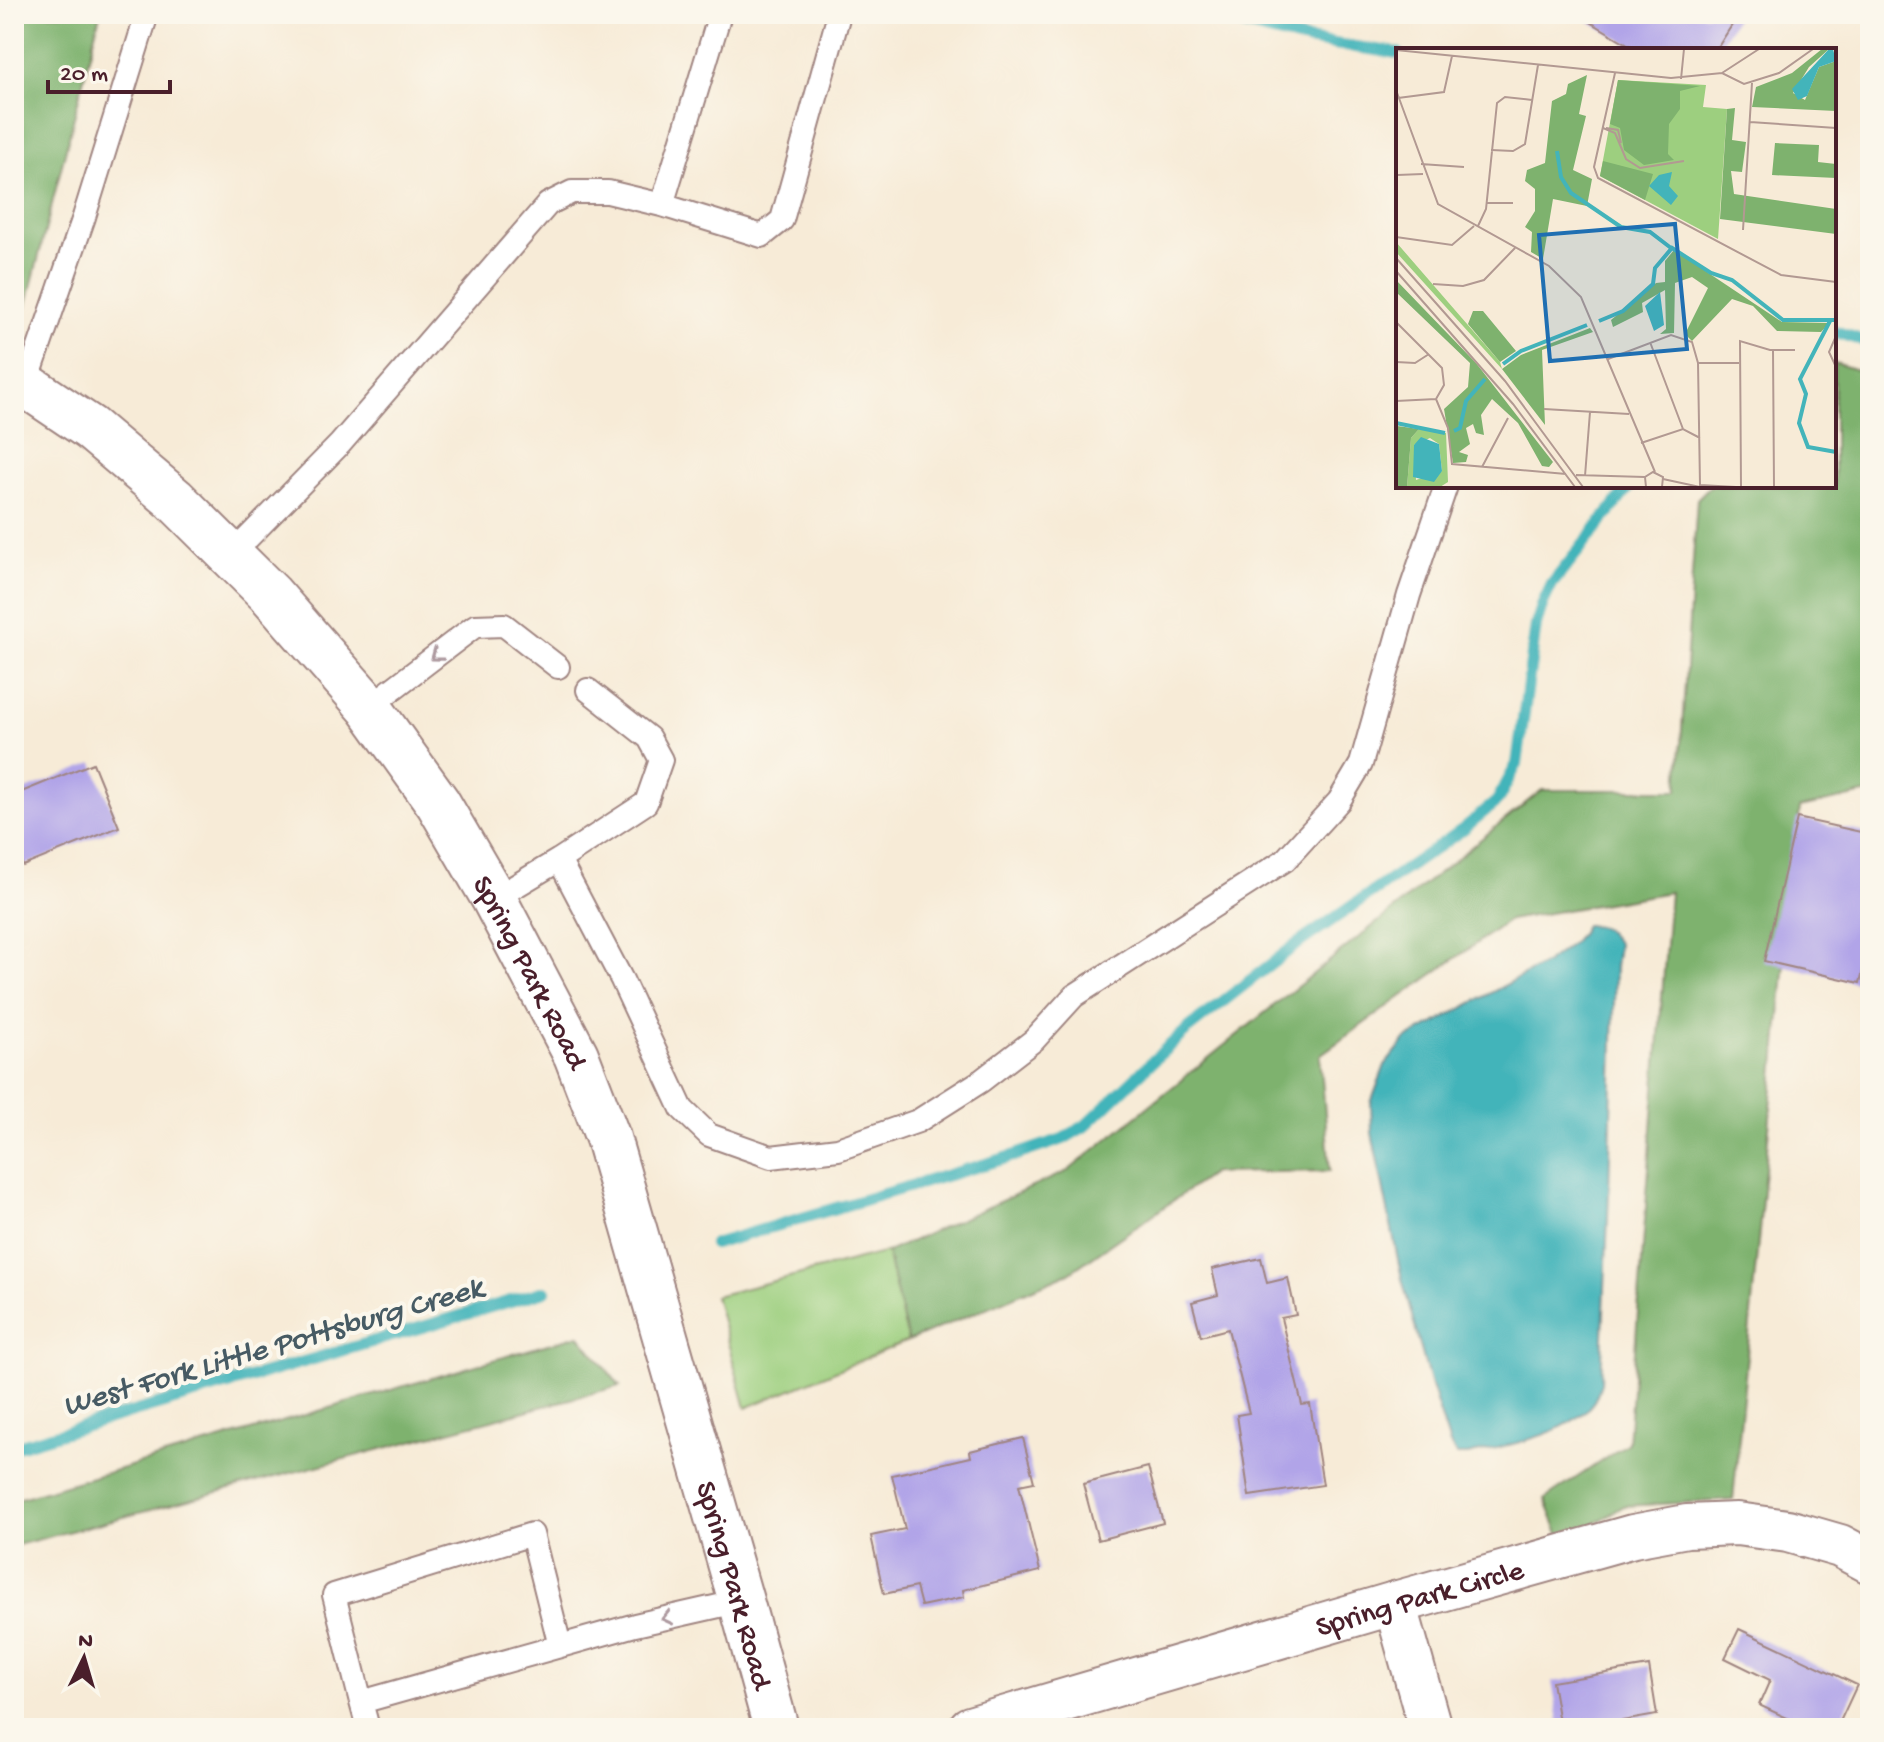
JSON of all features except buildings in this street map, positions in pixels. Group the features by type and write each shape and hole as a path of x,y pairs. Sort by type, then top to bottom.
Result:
{"main road":[{"name":"Spring Park Road","path":"20,381 90,428 174,499 271,595 369,707 438,803 494,899 576,1055 608,1138 776,1728"}],"street":[{"name":"Spring Park Circle","path":"970,1728 1395,1603 1633,1536 1687,1526 1737,1524 1788,1531 1840,1546 1870,1562"},
{"path":"1395,1603 1430,1728"}],"lane":[{"path":"20,381 84,217 147,14"},
{"path":"662,205 720,14"},
{"path":"231,555 340,444 548,204 572,192 608,192 762,236 782,220 839,14"},
{"path":"559,860 622,980 682,1109 709,1135 771,1157 838,1149 918,1121 981,1081 1034,1040 1074,996 1285,860 1339,801 1361,764 1409,595 1445,488"},
{"path":"369,707 475,626 504,625 558,667"},
{"path":"494,899 646,803 661,760 649,738 588,690"},
{"path":"368,1728 334,1595 532,1534 560,1646"},
{"path":"361,1702 593,1636 741,1601"}],"green space":[{"path":"14,14 100,14 22,323 14,318"},
{"path":"1836,363 1870,374 1870,793 1800,808 1733,1500 1624,1506 1563,1543 1545,1499 1628,1443 1670,892 1509,920 1320,1055 1330,1171 1213,1173 1069,1273 908,1341 887,1252 1068,1171 1542,790 1678,790 1697,499 1708,488 1836,488"},
{"path":"887,1252 908,1341 746,1408 715,1296"},
{"path":"579,1335 620,1386 14,1546 14,1500"}],"water":[{"path":"1585,925 1604,929 1618,944 1601,1383 1594,1401 1570,1423 1499,1448 1457,1455 1450,1445 1431,1386 1402,1279 1372,1133 1371,1103 1385,1065 1406,1039 1546,963 1571,944"}],"waterway":[{"path":"1208,14 1306,40 1396,53"},
{"name":"West Fork Little Pottsburg Creek","path":"1836,332 1870,343"},
{"name":"West Fork Little Pottsburg Creek","path":"714,1244 1063,1139 1085,1126 1189,1028 1293,947 1462,830 1497,801 1517,764 1536,625 1552,584 1628,488"},
{"name":"West Fork Little Pottsburg Creek","path":"14,1447 545,1291"}]}
